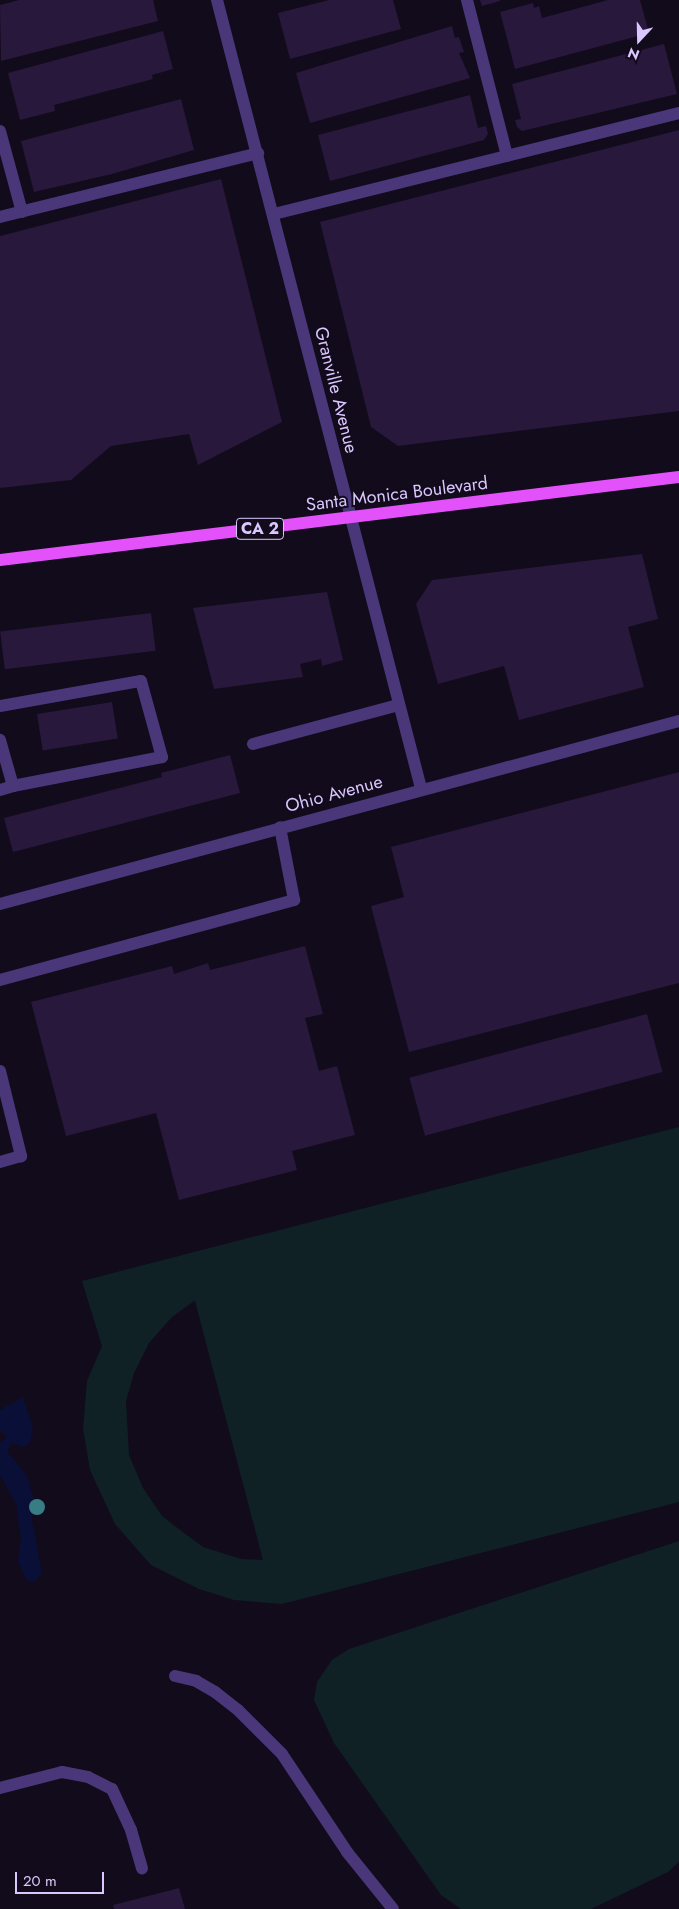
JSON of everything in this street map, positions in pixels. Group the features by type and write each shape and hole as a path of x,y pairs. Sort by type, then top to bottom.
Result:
{"main road":[{"name":"Santa Monica Boulevard","path":"0,560 679,477"}],"street":[{"name":"Granville Avenue","path":"217,0 274,214 350,518 421,788"},
{"path":"467,0 507,156"},
{"path":"274,214 679,113"},
{"path":"0,131 22,212"},
{"path":"0,217 258,153"},
{"path":"0,706 141,681 162,757 0,790"},
{"path":"253,744 399,705"},
{"name":"Ohio Avenue","path":"0,904 421,788 679,721"},
{"path":"0,740 13,786"},
{"path":"0,980 294,900 280,827"},
{"path":"0,1071 21,1156 0,1162"},
{"path":"175,1676 196,1681 215,1692 238,1710 282,1754 347,1852 393,1909"},
{"path":"0,1788 62,1772 88,1777 112,1789 131,1830 142,1868"}],"shaded area":[{"path":"679,1127 679,1502 282,1604 234,1600 199,1589 151,1565 115,1524 90,1470 83,1428 87,1381 102,1346 82,1281","holes":["195,1301 263,1560 241,1559 203,1547 162,1516 143,1488 129,1455 126,1401 134,1373 149,1343 172,1317"]},
{"path":"23,1397 33,1428 30,1443 23,1447 12,1443 7,1451 27,1476 34,1500 32,1520 42,1573 35,1582 26,1580 18,1561 21,1539 16,1504 0,1475 0,1443 7,1437 0,1430 0,1410"},
{"path":"679,1541 679,1862 668,1872 591,1909 461,1909 441,1895 334,1743 314,1700 317,1682 332,1660 349,1649"}],"building":[{"path":"19,0 153,0 158,21 1,61 0,5"},
{"path":"329,0 393,0 401,29 290,59 278,13"},
{"path":"480,0 500,0 500,1 482,6"},
{"path":"608,0 640,0 649,33 515,69 500,12 533,3 534,8 539,6 542,18"},
{"path":"452,26 455,38 459,37 464,52 459,53 470,78 310,123 296,73"},
{"path":"163,31 173,69 152,75 153,79 54,105 55,111 20,120 8,73"},
{"path":"664,44 677,94 522,131 517,127 515,120 521,119 512,84"},
{"path":"470,95 478,128 486,126 488,134 484,140 330,181 318,135"},
{"path":"181,99 194,150 112,174 34,192 21,141"},
{"path":"679,130 679,411 398,446 371,427 320,222"},
{"path":"221,179 282,422 198,465 189,434 111,446 71,480 0,488 0,236"},
{"path":"642,554 658,619 628,627 644,687 519,720 504,666 438,684 416,604 432,580"},
{"path":"327,592 343,660 322,666 321,659 300,664 303,677 214,689 193,608"},
{"path":"151,613 156,651 5,669 0,632"},
{"path":"112,702 118,739 43,750 37,714"},
{"path":"230,755 240,793 13,852 4,818 162,777 161,773"},
{"path":"679,772 679,983 409,1052 371,906 404,897 391,847"},
{"path":"305,946 323,1014 305,1018 319,1071 337,1066 355,1135 292,1151 297,1170 179,1200 156,1113 66,1136 31,1002 172,966 174,974 208,963 210,970"},
{"path":"647,1014 663,1072 425,1136 409,1078"},
{"path":"179,1888 185,1909 114,1909 113,1905"}]}
